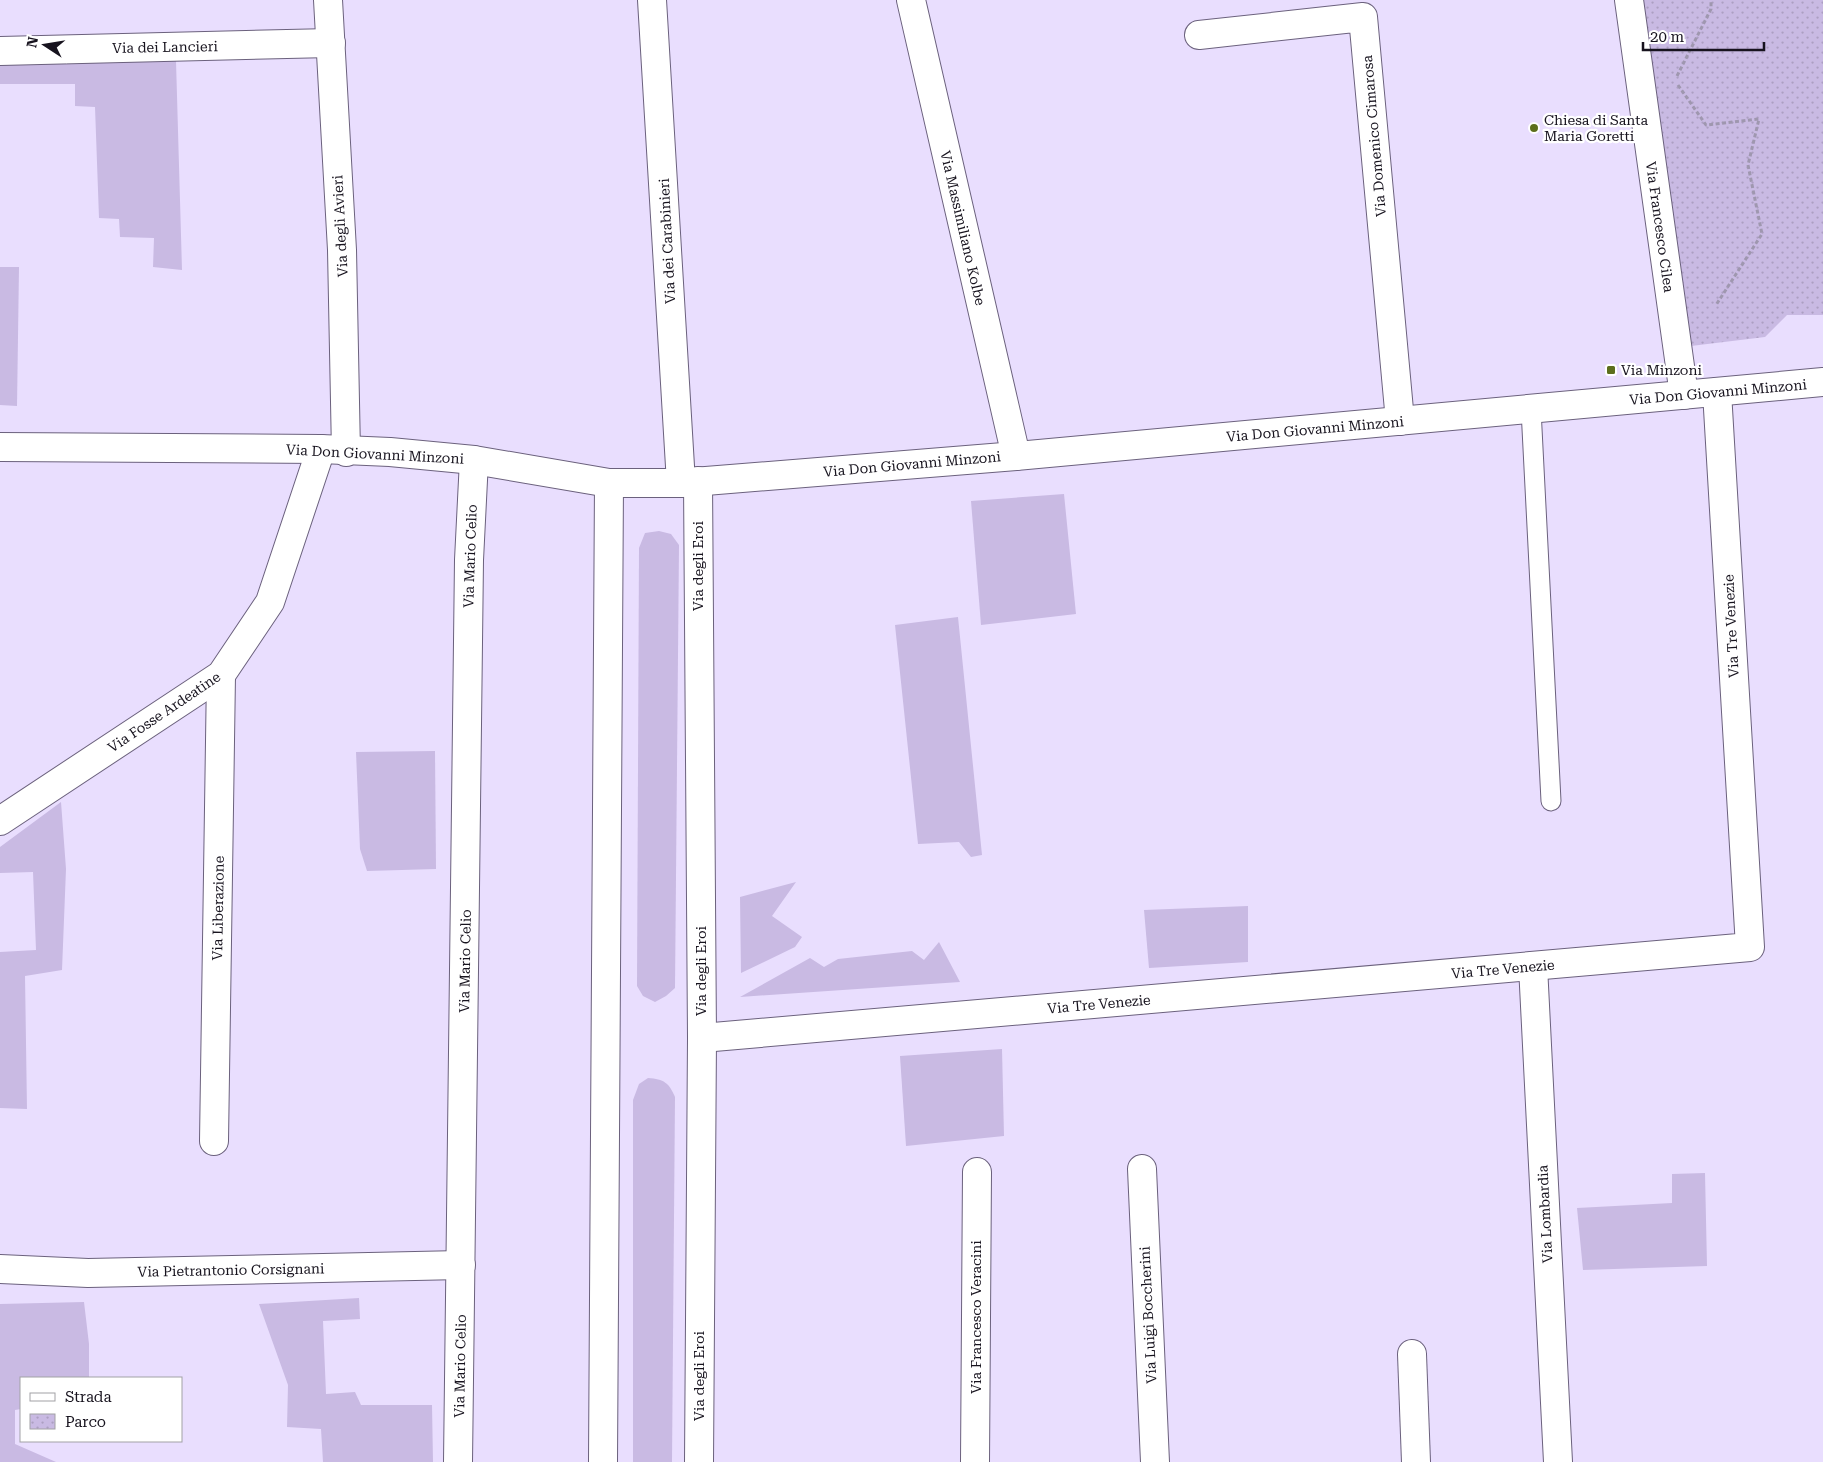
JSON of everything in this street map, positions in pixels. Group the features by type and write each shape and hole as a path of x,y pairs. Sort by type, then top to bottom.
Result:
{"street":[{"name":"Via degli Avieri","path":"328,0 342,250 334,450"},
{"name":"Via dei Carabinieri","path":"652,0 689,482"},
{"name":"Via Massimiliano Kolbe","path":"911,0 1016,456"},
{"name":"Via Francesco Cilea","path":"1629,0 1684,395"},
{"name":"Via Domenico Cimarosa","path":"1198,35 1363,17 1400,421"},
{"name":"Via dei Lancieri","path":"0,51 331,43"},
{"name":"Via Don Giovanni Minzoni","path":"0,447 390,452 474,460 609,483 689,482 1016,456 1823,382"},
{"name":"Via Tre Venezie","path":"702,1038 1750,947 1717,392"},
{"name":"Via Fosse Ardeatine","path":"0,822 221,675 270,602 334,450"},
{"name":"Via Mario Celio","path":"458,1462 469,560 474,460"},
{"name":"Via degli Eroi","path":"689,482 702,1038 699,1462"},
{"path":"603,1462 609,483"},
{"name":"Via Liberazione","path":"214,1141 221,675"},
{"name":"Via Lombardia","path":"1533,966 1558,1462"},
{"name":"Via Luigi Boccherini","path":"1142,1169 1155,1462"},
{"name":"Via Francesco Veracini","path":"976,1462 977,1172"},
{"name":"Via Pietrantonio Corsignani","path":"0,1269 88,1273 461,1265"},
{"path":"1412,1354 1416,1462"}],"lane":[{"path":"1531,409 1551,801"}],"path":[{"path":"1711,0 1711,9 1674,80 1706,125 1759,119 1748,165 1762,234 1716,305"}],"green space":[{"path":"1643,0 1823,0 1823,315 1787,315 1765,337 1691,346"},
{"path":"176,61 182,270 153,267 154,238 120,237 119,219 99,218 95,107 75,106 75,84 0,84 0,62"},
{"path":"0,267 19,267 17,406 0,405"},
{"path":"1064,494 1076,614 981,625 971,501"},
{"path":"659,531 671,534 679,545 675,988 655,1002 643,996 637,986 639,548 645,533"},
{"path":"958,617 982,855 971,857 959,842 918,844 895,625"},
{"path":"435,751 436,869 367,871 360,849 356,752"},
{"path":"61,802 66,869 62,970 25,976 27,1109 0,1108 0,952 36,950 33,872 0,873 0,847"},
{"path":"796,882 772,916 802,937 795,947 741,973 740,897"},
{"path":"1248,906 1248,962 1149,968 1144,910"},
{"path":"939,942 960,982 740,997 810,958 824,967 838,959 912,951 924,960"},
{"path":"1002,1049 1004,1136 906,1146 900,1056"},
{"path":"648,1078 658,1079 665,1083 671,1088 675,1097 672,1462 633,1462 633,1100 639,1084"},
{"path":"1705,1173 1707,1266 1583,1270 1577,1208 1672,1203 1672,1174"},
{"path":"359,1298 360,1319 323,1321 326,1394 355,1392 361,1405 432,1405 433,1462 323,1462 321,1429 287,1427 288,1385 259,1304"},
{"path":"84,1302 89,1344 89,1377 20,1377 20,1409 15,1410 15,1444 56,1462 0,1462 0,1304"}],"place":[{"name":"Chiesa di Santa Maria Goretti","path":"1534,128"},
{"name":"Via Minzoni","path":"1611,370"}]}
